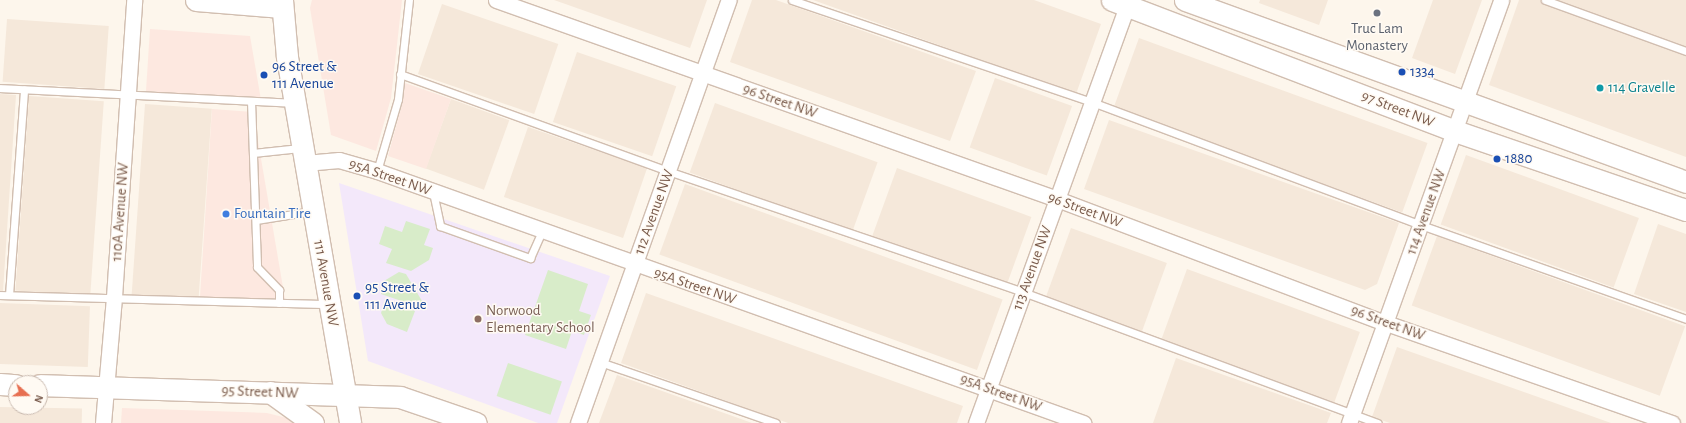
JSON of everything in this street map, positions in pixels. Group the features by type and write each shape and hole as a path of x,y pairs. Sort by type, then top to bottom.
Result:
{"main road":[{"path":"196,0 282,4"},
{"name":"97 Street NW","path":"1185,0 1686,182"},
{"name":"97 Street NW","path":"1123,2 1455,131 1686,210"},
{"name":"111 Avenue NW","path":"282,4 285,45 350,423"},
{"name":"95 Street NW","path":"48,385 400,397 476,423"},
{"path":"270,392 313,423"}],"street":[{"name":"110A Avenue NW","path":"103,423 129,96 134,0"},
{"name":"96 Street NW","path":"496,0 1057,199 1386,323 1672,423"},
{"name":"112 Avenue NW","path":"578,423 729,0"},
{"name":"114 Avenue NW","path":"1351,418 1501,0"},
{"name":"113 Avenue NW","path":"976,423 1092,102 1123,2"},
{"name":"95A Street NW","path":"304,155 339,160 377,171 1083,423"}],"lane":[{"path":"377,171 398,99 409,0"},
{"path":"792,0 1092,102 1421,224 1686,319"},
{"path":"1545,0 1686,50"},
{"path":"400,74 668,171 1023,292 1351,418 1378,423"},
{"path":"0,88 129,96 295,103"},
{"path":"9,295 24,90"},
{"path":"252,101 257,267 279,290 280,303"},
{"path":"253,153 304,155"},
{"path":"433,192 440,226 530,258 542,231"},
{"path":"256,220 314,210"},
{"path":"0,295 330,304"},
{"path":"600,362 776,423"}],"shaded area":[{"path":"312,0 402,0 391,98 376,151 331,135 310,8"},
{"path":"554,0 707,0 690,48"},
{"path":"752,0 776,0 976,71 950,141 730,62"},
{"path":"813,0 1034,0 1101,24 1076,94"},
{"path":"1260,0 1328,0 1319,25 1259,3"},
{"path":"1433,0 1482,0 1455,74 1412,58"},
{"path":"1519,0 1686,0 1686,157 1489,85"},
{"path":"442,4 558,44 534,114 418,74"},
{"path":"7,19 109,26 104,89 3,82"},
{"path":"150,29 250,36 261,100 146,91"},
{"path":"1139,38 1427,143 1402,213 1114,108"},
{"path":"577,52 676,86 652,156 553,122"},
{"path":"995,78 1072,106 1047,176 970,148"},
{"path":"405,83 451,99 426,169 388,156 403,101"},
{"path":"0,94 16,95 3,291 0,291"},
{"path":"29,96 104,101 90,296 15,291"},
{"path":"451,99 509,120 484,190 426,169"},
{"path":"715,103 878,162 852,232 690,173"},
{"path":"145,104 212,109 198,300 132,296"},
{"path":"212,109 253,112 285,299 200,297"},
{"path":"1109,120 1399,223 1377,284 1365,290 1084,189"},
{"path":"528,127 647,168 623,238 504,197"},
{"path":"1466,155 1639,218 1614,287 1441,225"},
{"path":"897,168 1031,217 1006,286 872,238"},
{"name":"Norwood Elementary School","path":"339,183 610,276 557,423 538,423 368,361"},
{"path":"685,184 1003,300 977,370 659,254"},
{"path":"1658,224 1686,234 1686,312 1634,294"},
{"path":"1071,228 1167,263 1142,332 1046,298"},
{"path":"1437,236 1685,326 1660,396 1412,306"},
{"path":"1187,269 1360,332 1334,402 1161,339"},
{"path":"646,293 963,406 957,423 788,423 621,363"},
{"path":"0,303 90,306 88,367 0,364"},
{"path":"1397,347 1611,423 1390,423 1372,417"},
{"path":"1176,358 1331,413 1327,423 1153,423"},
{"path":"617,375 741,419 752,423 599,423"},
{"path":"0,407 8,407 8,415 48,415 48,408 82,408 82,423 0,423"},
{"path":"122,408 267,413 291,419 294,423 121,423"}],"green space":[{"path":"406,221 430,229 424,245 433,248 429,260 411,271 386,263 392,249 379,244 385,226 402,232"},
{"path":"548,270 588,284 579,311 591,315 584,335 572,331 566,349 525,335"},
{"path":"399,272 406,274 422,301 419,307 381,294 384,281"},
{"path":"385,300 415,311 407,332 387,324 381,313"},
{"path":"508,363 562,382 550,415 497,396"}],"place":[{"name":"Truc Lam Monastery","path":"1377,13"},
{"name":"1334","path":"1402,72"},
{"name":"96 Street & 111 Avenue","path":"264,75"},
{"name":"114 Gravelle","path":"1600,88"},
{"name":"1880","path":"1497,159"},
{"name":"Fountain Tire","path":"226,214"},
{"name":"95 Street & 111 Avenue","path":"357,296"},
{"name":"Norwood Elementary School","path":"478,319"}]}
